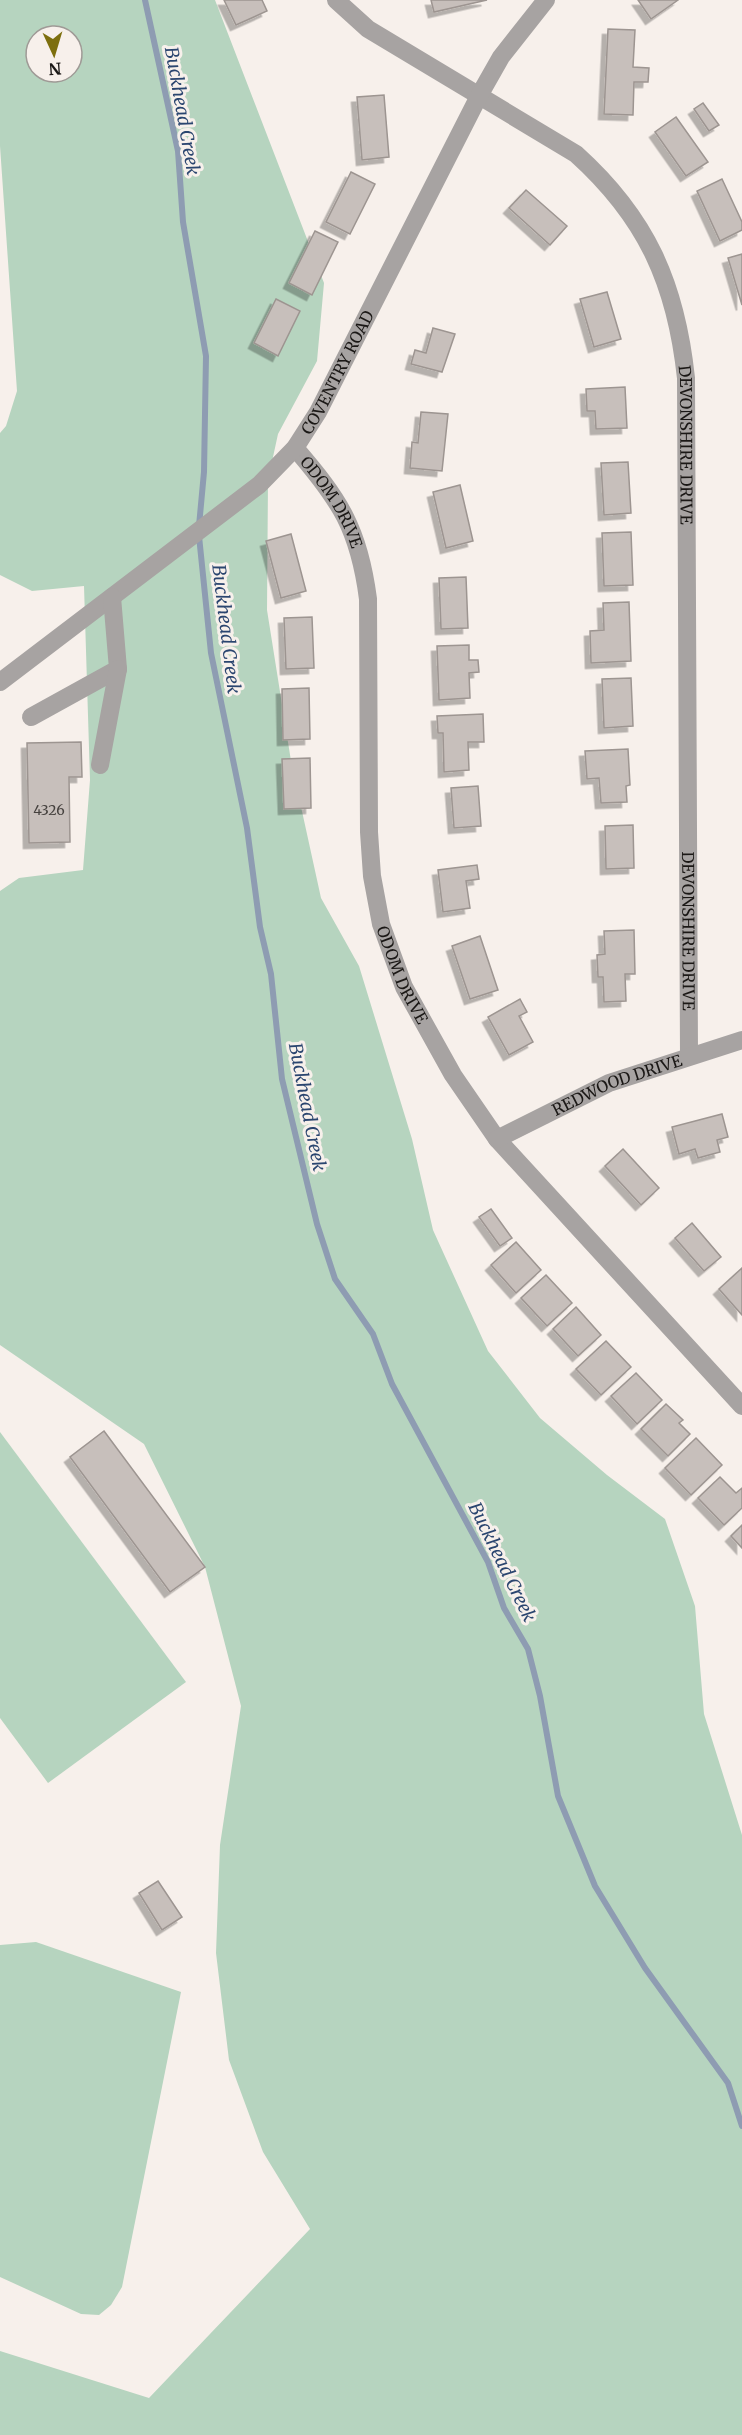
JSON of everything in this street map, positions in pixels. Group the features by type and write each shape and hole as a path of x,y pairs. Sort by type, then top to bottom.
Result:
{"street":[{"name":"DEVONSHIRE DRIVE","path":"336,0 368,29 448,80 480,94 576,154 602,178 645,234 673,299 681,334 686,378 689,1055"},
{"name":"COVENTRY ROAD","path":"0,682 259,485 295,448 338,377 480,94 501,57 546,0"},
{"name":"ODOM DRIVE","path":"295,448 338,500 363,562 369,634 369,832 372,876 381,924 404,987 453,1075 497,1139 742,1406"},
{"path":"100,765 118,669 112,597"},
{"path":"32,717 118,669"},
{"name":"REDWOOD DRIVE","path":"497,1139 609,1083 689,1055 742,1041"}],"green space":[{"path":"0,0 215,0 324,283 317,361 278,434 268,480 267,610 291,761 321,898 359,966 412,1139 433,1230 488,1351 540,1418 607,1475 665,1519 695,1606 704,1714 742,1835 742,2435 0,2435 0,2351 149,2398 310,2229 263,2152 229,2060 216,1953 220,1845 241,1706 205,1567 144,1444 0,1345 0,891 19,878 83,870 90,780 84,586 32,591 0,575 0,433 6,426 17,391 0,146"},
{"path":"0,1432 186,1682 48,1783 0,1718"},
{"path":"36,1942 181,1992 122,2287 111,2305 99,2315 81,2314 0,2277 0,1945"}],"building":[{"path":"224,0 262,0 267,11 236,25"},
{"path":"431,0 487,0 434,12"},
{"path":"638,0 678,0 651,19"},
{"path":"608,29 635,30 633,67 649,68 648,82 634,82 633,115 604,114"},
{"path":"384,95 389,157 362,160 357,97"},
{"path":"703,103 719,125 709,131 694,109"},
{"path":"676,117 708,162 686,176 655,132"},
{"path":"351,172 375,184 350,234 326,222"},
{"path":"722,179 742,222 742,230 720,241 697,191"},
{"path":"526,190 567,226 550,245 509,208"},
{"path":"315,231 338,242 312,295 289,283"},
{"path":"742,254 742,305 728,258"},
{"path":"607,292 621,339 594,347 580,299"},
{"path":"276,299 300,311 278,356 254,343"},
{"path":"433,328 455,334 442,372 411,364 415,350 426,353"},
{"path":"625,387 627,428 596,429 595,411 587,411 586,389"},
{"path":"421,412 448,414 442,471 410,468 412,442 418,443"},
{"path":"628,462 631,513 604,515 601,463"},
{"path":"460,485 473,541 446,548 433,492"},
{"path":"631,532 633,585 604,586 602,533"},
{"path":"291,534 306,591 281,598 266,541"},
{"path":"466,577 468,628 441,629 439,578"},
{"path":"629,602 631,661 591,663 590,631 604,630 603,603"},
{"path":"312,617 314,668 286,669 284,618"},
{"path":"469,645 469,660 478,660 479,672 469,673 470,698 439,700 437,646"},
{"path":"631,678 633,726 604,728 602,679"},
{"path":"309,688 310,739 283,740 282,689"},
{"path":"483,714 484,742 468,742 469,770 444,772 443,733 438,733 437,716"},
{"path":"81,742 82,777 69,777 70,842 29,843 27,743"},
{"path":"628,749 630,785 626,786 627,802 601,803 599,778 587,779 585,751"},
{"path":"310,758 311,808 284,809 282,759"},
{"path":"478,786 481,826 454,828 451,788"},
{"path":"633,825 634,868 606,869 605,826"},
{"path":"477,865 479,879 466,881 470,908 443,912 438,870"},
{"path":"634,930 635,974 625,974 626,1001 604,1002 603,977 598,977 597,955 605,954 604,931"},
{"path":"480,936 498,990 470,999 452,946"},
{"path":"520,999 527,1012 519,1016 533,1042 509,1055 488,1017"},
{"path":"722,1114 728,1137 717,1140 720,1152 698,1158 695,1149 679,1154 672,1127"},
{"path":"623,1149 659,1188 641,1205 605,1166"},
{"path":"491,1209 512,1238 500,1246 479,1217"},
{"path":"692,1223 721,1257 704,1271 675,1238"},
{"path":"516,1242 541,1270 516,1293 491,1265"},
{"path":"742,1268 742,1315 719,1289"},
{"path":"546,1275 572,1303 547,1326 521,1298"},
{"path":"576,1307 601,1335 578,1356 553,1329"},
{"path":"606,1341 631,1367 601,1395 576,1369"},
{"path":"636,1373 662,1400 637,1424 611,1396"},
{"path":"666,1404 683,1420 679,1423 690,1434 668,1456 641,1429"},
{"path":"104,1431 205,1567 170,1592 70,1457"},
{"path":"696,1438 722,1465 691,1495 665,1468"},
{"path":"720,1477 736,1493 742,1488 742,1508 724,1525 698,1498"},
{"path":"742,1525 742,1548 731,1536"},
{"path":"158,1881 182,1917 162,1930 139,1893"}],"waterway":[{"name":"Buckhead Creek","path":"145,0 178,151 183,222 206,356 204,472 199,526"},
{"name":"Buckhead Creek","path":"199,536 211,653 247,828 260,927 271,974 282,1079 317,1224 335,1279 373,1334 392,1384 488,1562 504,1608 528,1649 540,1696 558,1796 595,1886 645,1968 728,2083 742,2126"}]}
